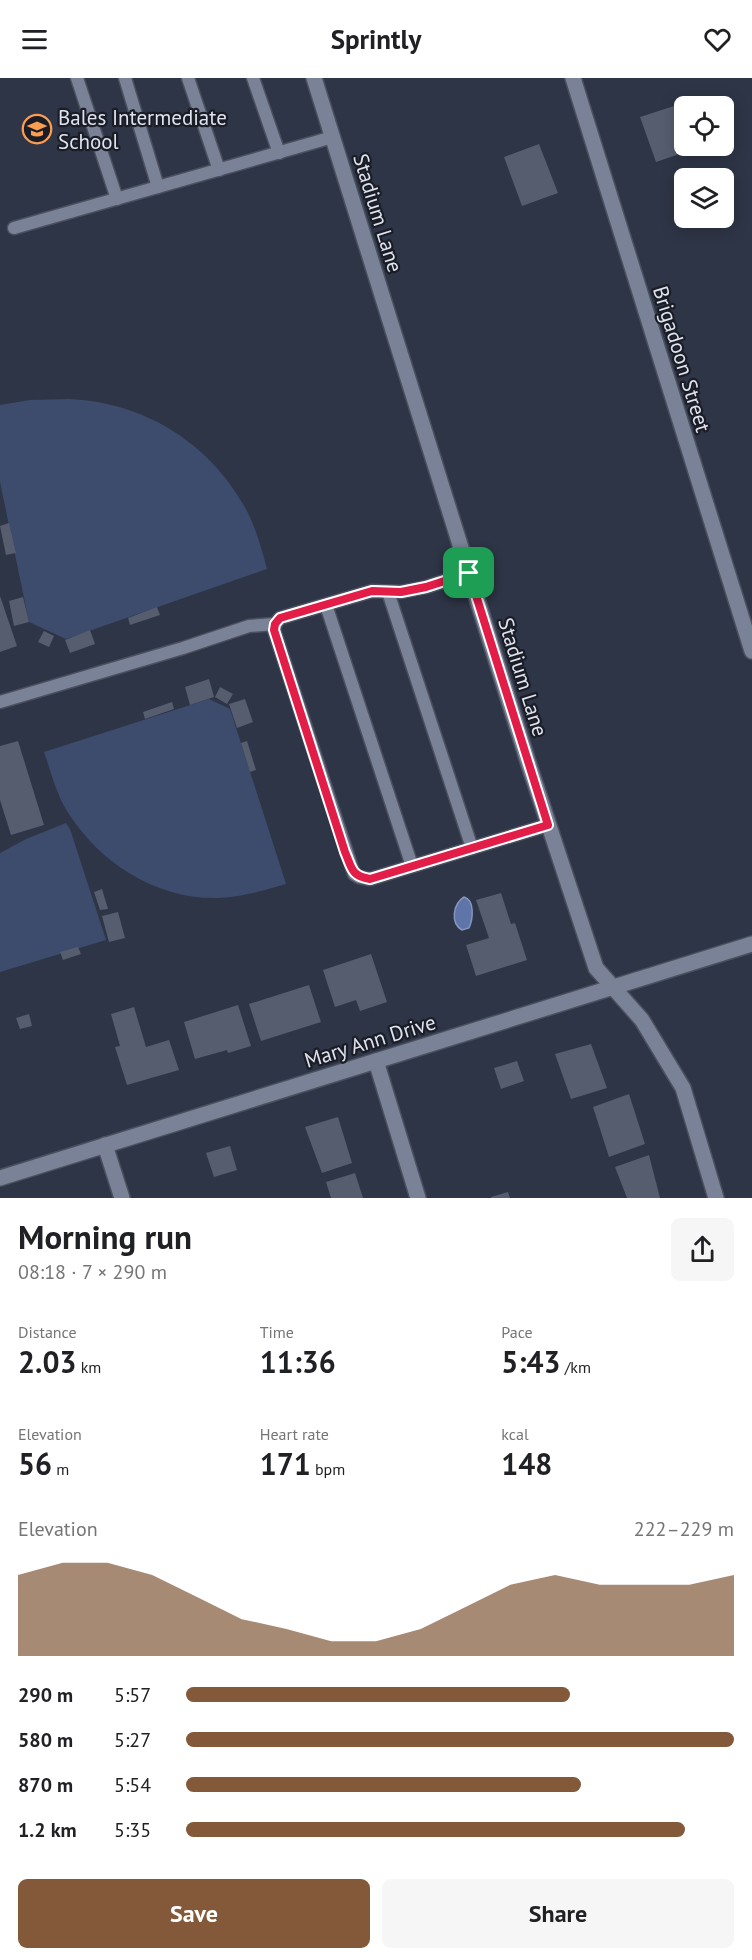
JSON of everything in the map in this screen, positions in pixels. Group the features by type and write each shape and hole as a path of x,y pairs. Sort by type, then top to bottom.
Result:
{"street":[{"name":"Stadium Lane","path":"314,78 548,825 596,968 642,1020 683,1088 716,1198"},
{"name":"Brigadoon Street","path":"573,78 752,651"},
{"name":"Mary Ann Drive","path":"0,1178 752,944"},
{"path":"376,1061 418,1198"},
{"path":"105,1145 122,1198"}],"lane":[{"path":"77,78 117,199"},
{"path":"124,78 158,187"},
{"path":"188,78 219,170"},
{"path":"253,78 279,153"},
{"path":"14,228 333,137"},
{"path":"469,573 426,587 401,592 372,591 280,618 274,630 354,874 370,879 548,825"},
{"path":"388,592 472,848"},
{"path":"326,605 412,866"},
{"path":"0,702 249,626 275,624"}],"shaded area":[{"path":"69,399 122,408 147,417 170,429 211,461 243,504 260,544 267,569 66,639 29,622 0,482 0,405 30,400"},
{"path":"209,699 230,709 286,884 245,895 219,898 174,893 152,885 132,875 96,847 80,830 60,797 44,752"},
{"path":"66,823 70,829 106,940 0,972 0,853 26,839"},
{"path":"464,897 470,902 472,915 469,928 462,930 456,923 454,914 457,904"}],"building":[{"path":"674,106 674,156 656,162 640,117"},
{"path":"539,144 558,193 522,206 504,157"},
{"path":"9,523 16,553 6,555 0,526"},
{"path":"0,596 17,646 0,652"},
{"path":"23,597 29,622 14,626 9,601"},
{"path":"157,607 160,615 130,625 128,618"},
{"path":"90,630 95,644 70,653 65,640"},
{"path":"44,631 54,636 49,647 38,642"},
{"path":"209,679 214,697 190,705 185,687"},
{"path":"220,687 233,694 227,704 215,697"},
{"path":"245,699 253,722 237,728 229,704"},
{"path":"172,702 174,709 145,719 143,712"},
{"path":"18,741 44,825 11,835 0,800 0,746"},
{"path":"247,741 256,770 250,772 241,743"},
{"path":"102,889 108,909 100,910 94,892"},
{"path":"501,893 511,924 515,923 527,960 476,976 466,945 489,938 476,900"},
{"path":"118,912 125,938 109,942 102,916"},
{"path":"78,947 81,954 63,960 60,952"},
{"path":"371,954 387,1002 360,1011 356,1000 335,1007 323,970"},
{"path":"309,985 321,1022 261,1041 249,1004"},
{"path":"238,1005 251,1046 195,1059 184,1022"},
{"path":"134,1007 146,1047 169,1040 179,1070 127,1085 115,1047 120,1046 111,1014"},
{"path":"29,1014 32,1026 20,1029 16,1018"},
{"path":"591,1044 607,1088 571,1099 555,1054"},
{"path":"517,1061 524,1081 501,1089 494,1068"},
{"path":"629,1094 645,1144 609,1157 593,1107"},
{"path":"338,1117 352,1163 322,1173 305,1127"},
{"path":"230,1146 237,1170 214,1177 206,1153"},
{"path":"649,1155 660,1198 627,1198 615,1167"},
{"path":"355,1173 363,1198 331,1198 326,1182"},
{"path":"508,1192 510,1198 491,1198 491,1197"}],"place":[{"name":"Bales Intermediate School","path":"37,129"}],"route":[{"path":"469,573 548,825 370,879 359,877 354,874 345,852 274,630 275,624 280,618 372,591 401,592 426,587 469,573"}]}
